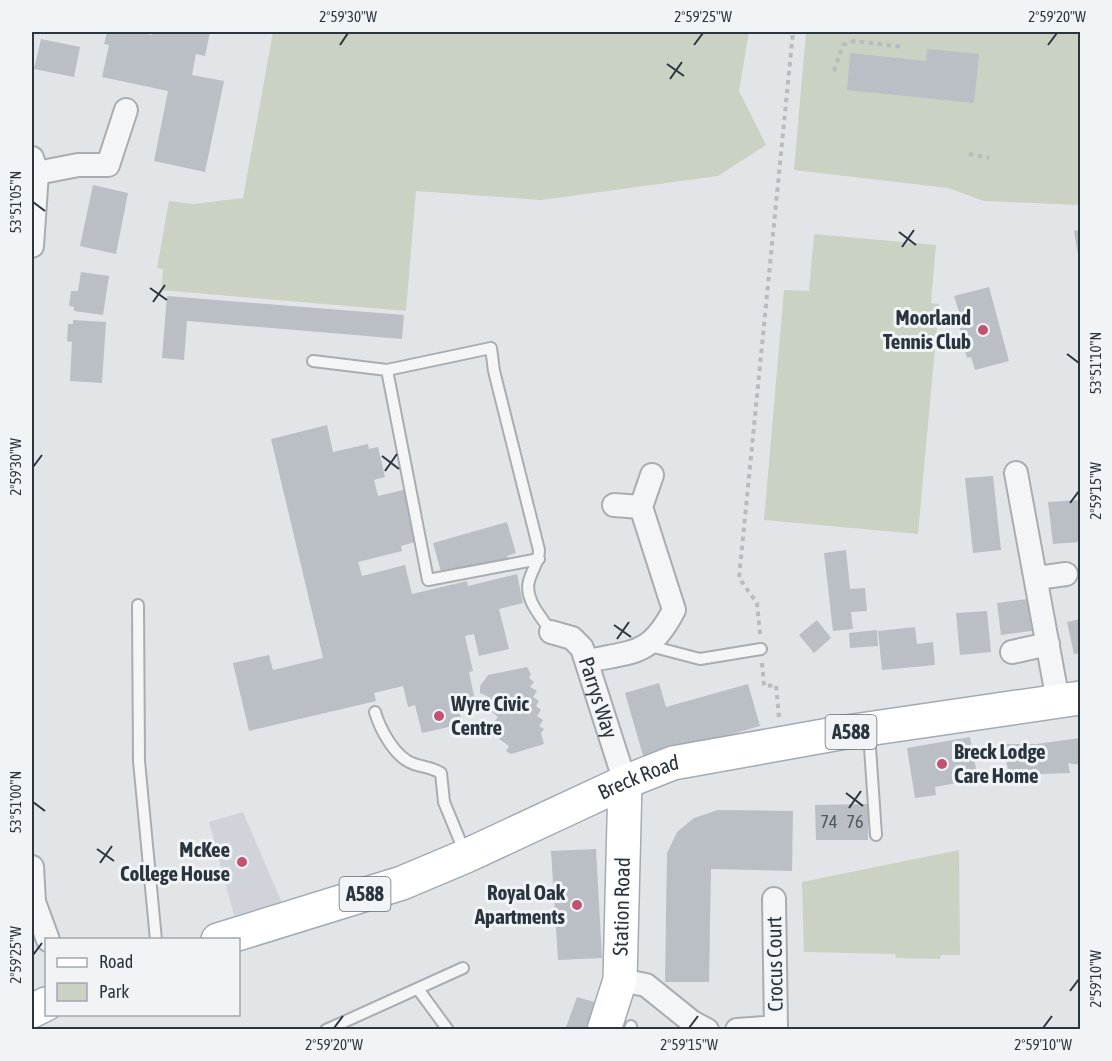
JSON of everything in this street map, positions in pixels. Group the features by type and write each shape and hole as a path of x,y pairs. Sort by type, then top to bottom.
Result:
{"main road":[{"name":"Breck Road","path":"221,938 402,883 466,856 625,782 673,763 780,743 1069,700"},
{"name":"Station Road","path":"622,1028 620,980 625,782"}],"street":[{"path":"32,246 34,165 108,165 126,110"},
{"path":"1016,473 1048,644 1069,700"},
{"path":"588,661 650,646 663,633 674,610 641,507 652,475"},
{"path":"614,505 641,507"},
{"path":"1037,578 1066,574"},
{"name":"Parrys Way","path":"551,632 572,638 582,648 625,782"},
{"path":"1012,652 1048,644"},
{"path":"32,881 34,903 48,938"},
{"name":"Crocus Court","path":"737,1029 776,1027 774,899"},
{"path":"620,980 646,985 692,1022 707,1029"}],"lane":[{"path":"313,360 387,370 491,348 494,371 539,559 529,580 528,597 551,632"},
{"path":"387,370 428,580 539,559"},
{"path":"138,604 139,761 156,938"},
{"path":"650,646 699,659 761,649"},
{"path":"375,712 382,734 411,764 430,767 441,773 444,802 466,856"},
{"path":"868,730 876,835"},
{"path":"326,1029 463,968"},
{"path":"418,989 448,1029"}],"path":[{"path":"780,743 776,685 764,686 757,603 739,578 793,32"},
{"path":"834,71 837,54 843,45 854,41 904,46"},
{"path":"969,154 989,158"}],"shaded area":[{"name":"McKee College House","path":"243,812 282,903 234,916 209,822"}],"green space":[{"path":"273,32 749,32 739,91 766,145 718,176 541,200 416,191 406,311 161,290 163,269 157,268 169,201 194,204 243,198"},
{"path":"806,32 1080,32 1080,205 984,201 948,188 794,170"},
{"path":"814,234 936,245 931,303 939,304 918,534 764,520 784,290 809,291"},
{"path":"959,850 960,955 941,955 940,959 896,958 895,954 804,952 802,882"}],"building":[{"path":"107,32 136,32 152,35 153,32 210,32 205,56 196,54 192,75 224,81 205,172 154,161 168,91 102,77 109,45 104,44"},
{"path":"41,39 80,47 74,77 34,69"},
{"path":"927,49 979,54 974,103 847,90 850,53 926,61"},
{"path":"93,185 128,193 116,254 80,246"},
{"path":"1080,230 1080,260 1079,260 1074,231"},
{"path":"81,272 109,276 103,315 74,311 74,307 69,306 71,291 78,291"},
{"path":"989,287 1009,361 975,370 971,357 967,358 957,317 960,315 954,296"},
{"path":"167,296 404,315 402,339 187,321 184,360 162,358"},
{"path":"73,320 106,322 102,383 70,381 72,342 67,341 68,324 73,324"},
{"path":"327,425 333,452 368,444 369,449 378,447 385,477 374,480 378,496 407,489 414,522 410,523 415,542 401,546 402,551 358,562 362,576 405,565 412,594 467,581 468,586 517,574 523,603 499,609 509,649 479,656 474,634 465,636 473,671 469,672 474,696 457,700 462,724 422,733 415,705 408,707 403,686 374,693 376,701 249,731 233,663 269,655 273,670 323,658 271,439"},
{"path":"993,476 1001,550 973,553 965,478"},
{"path":"1080,500 1080,542 1053,544 1048,502"},
{"path":"507,522 516,553 507,556 508,560 450,576 448,570 441,572 433,543"},
{"path":"846,550 850,589 865,588 867,611 851,612 853,629 833,631 824,553"},
{"path":"1034,598 1039,630 1001,635 997,603"},
{"path":"987,611 991,652 960,655 956,613"},
{"path":"1080,619 1080,653 1074,654 1067,622"},
{"path":"817,620 831,638 814,653 799,635"},
{"path":"915,627 917,644 933,642 935,665 882,670 878,631"},
{"path":"877,630 878,646 850,648 849,633"},
{"path":"527,667 531,674 529,678 534,682 530,687 537,691 533,697 539,701 536,706 541,710 537,716 543,720 539,726 544,729 541,733 544,744 511,754 506,751 509,746 499,739 504,733 499,729 501,725 495,721 498,717 492,712 495,707 489,702 491,698 480,693 480,686 488,675"},
{"path":"659,683 666,707 748,684 760,726 644,759 625,693"},
{"name":"Breck Lodge Care Home","path":"970,737 978,779 935,787 936,795 915,798 907,748"},
{"path":"1080,738 1080,765 1068,763 1070,773 1009,775 1003,744 1036,744"},
{"path":"868,804 868,840 816,840 815,805"},
{"path":"718,810 793,811 792,871 711,869 709,982 665,982 667,853 677,832 694,818"},
{"name":"Royal Oak Apartments","path":"596,849 602,958 558,960 551,851"},
{"path":"577,997 601,1004 592,1030 565,1030"}],"place":[{"name":"Moorland Tennis Club","path":"983,330"},
{"name":"Wyre Civic Centre","path":"439,716"},
{"name":"Breck Lodge Care Home","path":"942,764"},
{"name":"McKee College House","path":"242,862"},
{"name":"Royal Oak Apartments","path":"577,905"}]}
